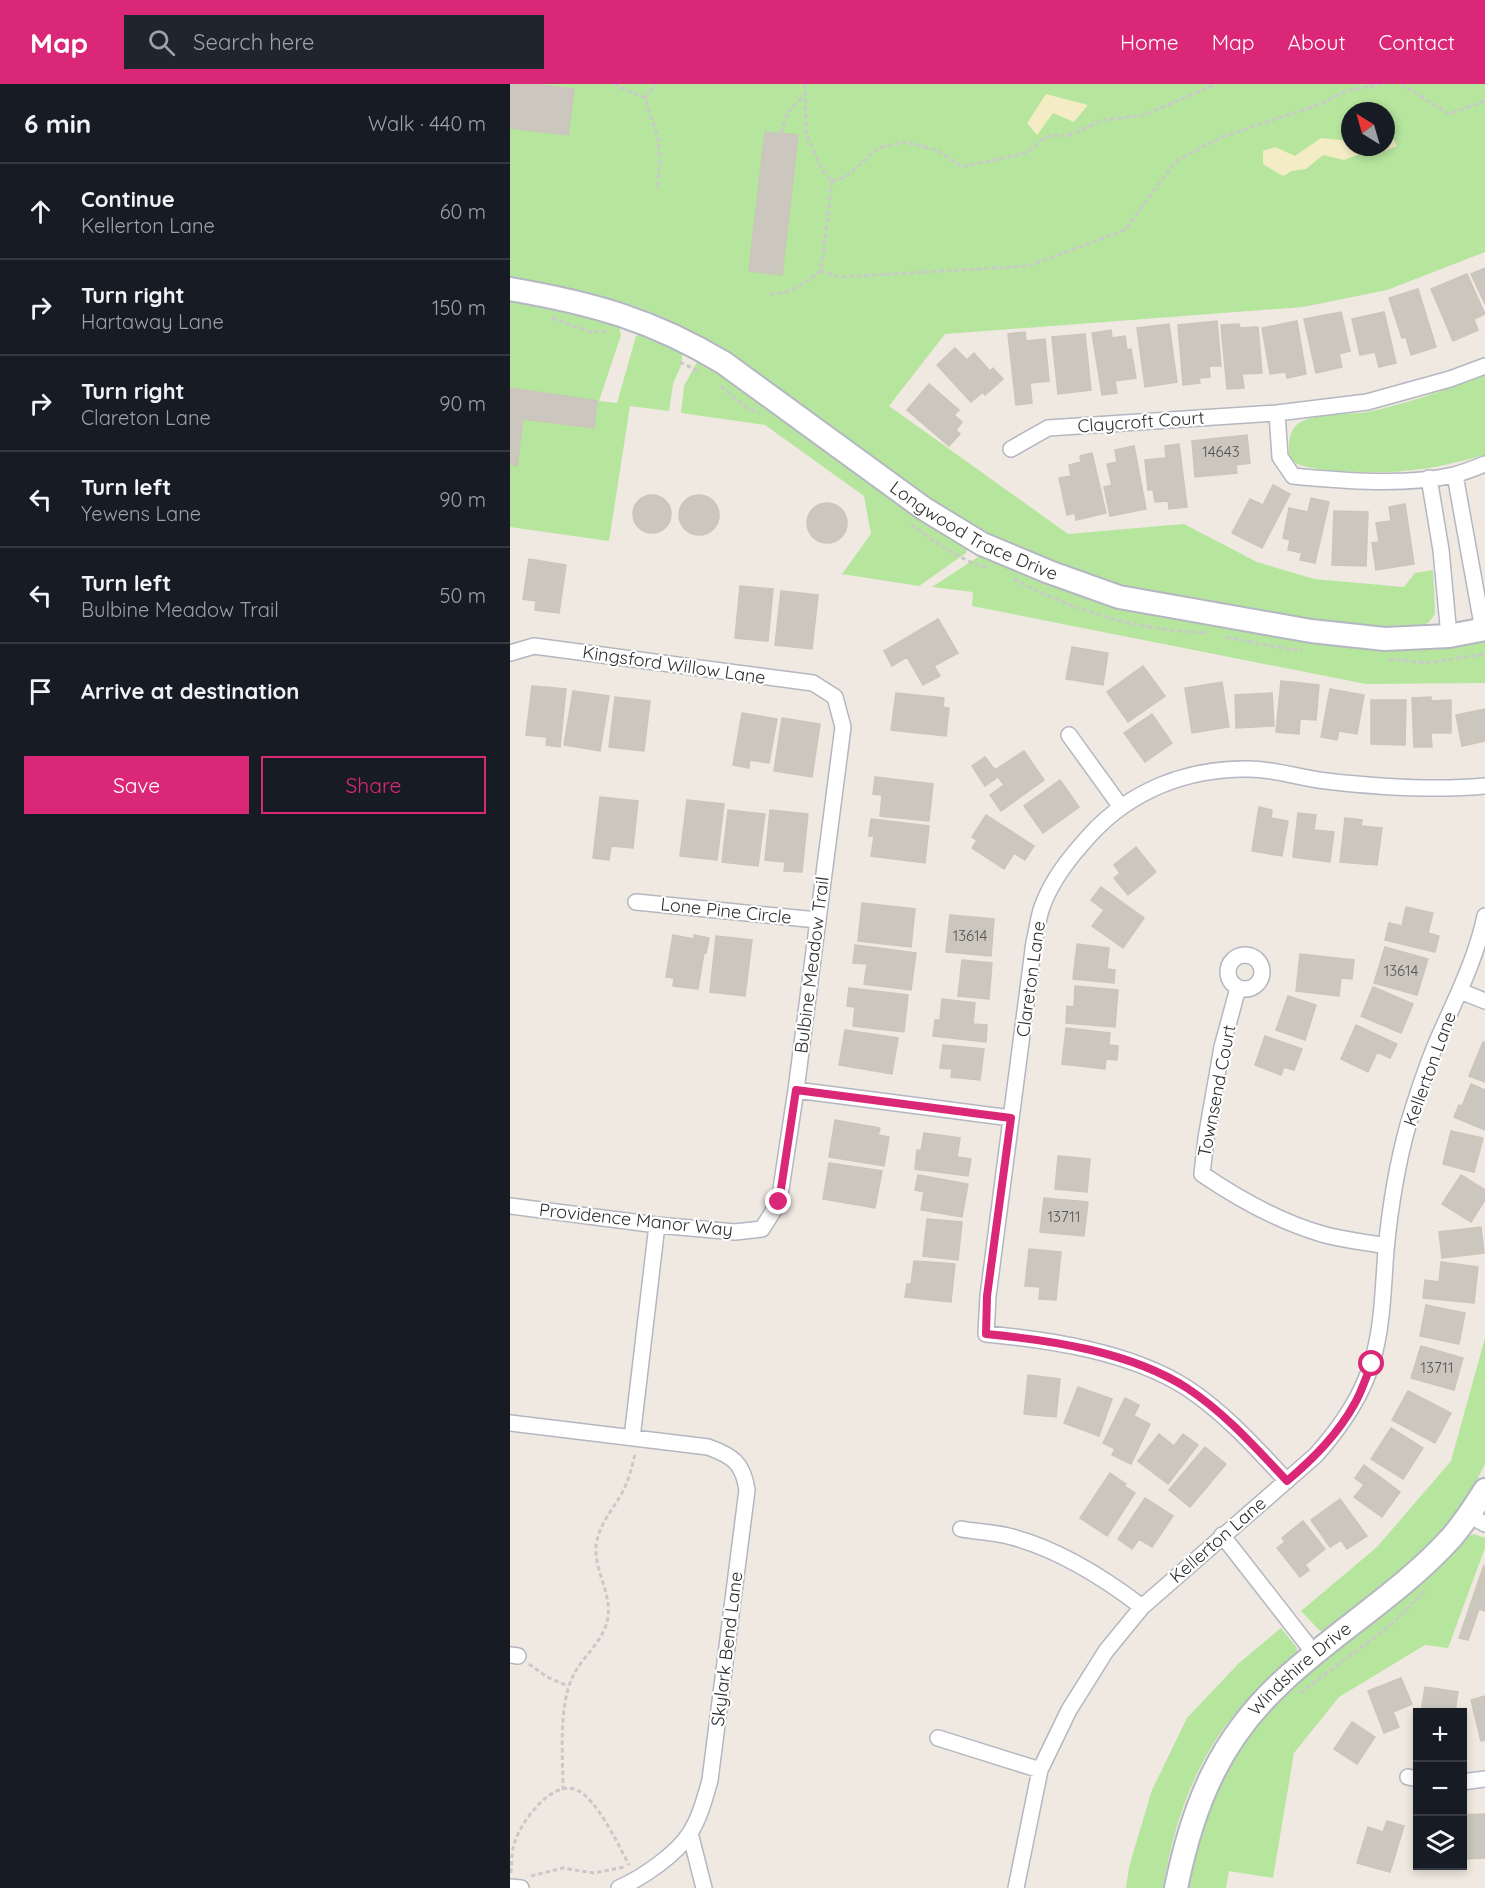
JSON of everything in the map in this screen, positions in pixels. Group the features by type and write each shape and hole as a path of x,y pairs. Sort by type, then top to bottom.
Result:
{"street":[{"name":"Longwood Trace Drive","path":"510,290 563,298 608,310 664,331 697,347 724,363 923,508 982,544 1049,572 1119,597 1311,631 1385,639 1449,636 1484,629"},
{"name":"Claycroft Court","path":"1011,449 1048,428 1277,413 1367,402 1450,379 1485,366"},
{"path":"1277,413 1280,458 1293,476 1356,482 1429,478 1455,475 1485,464"},
{"path":"1455,475 1484,629"},
{"path":"1429,478 1441,550 1449,636"},
{"path":"1441,550 1468,546"},
{"name":"Kingsford Willow Lane","path":"510,652 534,646 813,683 835,697"},
{"name":"Bulbine Meadow Trail","path":"762,1229 779,1202 796,1090 843,727 835,697"},
{"path":"1069,735 1121,807"},
{"name":"Clareton Lane","path":"1287,1481 1219,1412 1186,1388 1148,1369 1100,1353 1038,1339 986,1334 987,1296 1034,942 1042,907 1057,877 1097,828 1121,807 1156,787 1187,775 1216,770 1251,769 1310,780 1365,785 1484,790"},
{"name":"Lone Pine Circle","path":"636,902 817,920"},
{"name":"Kellerton Lane","path":"1016,1888 1040,1770 1075,1700 1106,1651 1142,1607 1316,1455 1335,1434 1356,1402 1372,1364 1380,1325 1386,1246 1397,1175 1410,1118 1419,1086 1474,955 1485,916"},
{"name":"Townsend Court","path":"1239,987 1222,1047 1202,1174 1243,1201 1283,1220 1324,1234 1386,1246"},
{"path":"1460,990 1485,1002"},
{"path":"796,1090 1011,1118"},
{"name":"Providence Manor Way","path":"510,1206 657,1225 735,1232 762,1229"},
{"path":"510,1423 635,1438 657,1225"},
{"name":"Skylark Bend Lane","path":"620,1888 632,1873 658,1863 682,1844 690,1833 706,1796 715,1745 747,1490 744,1475 728,1454 708,1447 635,1438"},
{"name":"Windshire Drive","path":"1176,1888 1190,1825 1211,1775 1251,1714 1283,1680 1314,1653 1422,1566 1451,1538 1477,1520 1485,1490"},
{"path":"961,1529 1011,1536 1072,1560 1118,1588 1142,1607"},
{"path":"1222,1535 1314,1653"},
{"path":"938,1738 1040,1770"},
{"path":"1467,1781 1485,1779"},
{"path":"690,1833 704,1888"}],"path":[{"path":"614,84 645,98 658,138 660,162 657,190"},
{"path":"645,98 656,84"},
{"path":"770,294 789,291 806,283 821,271 832,182 823,172 806,133 805,84"},
{"path":"832,182 846,177 878,148 905,142 937,150 962,167 988,163 1011,155 1022,154 1052,135 1067,136 1103,120 1144,115 1216,84"},
{"path":"821,271 840,277 1028,266 1125,230 1176,160 1222,137 1318,105 1346,91 1382,84"},
{"path":"1401,84 1449,114 1485,101"},
{"path":"781,133 788,112 805,93"},
{"path":"564,1790 564,1713 568,1686 574,1673 603,1634 608,1621 607,1595 596,1548 602,1523 622,1493 630,1476 635,1438"},
{"path":"1298,1695 1392,1624 1430,1586"},
{"path":"514,1656 547,1677 568,1686"},
{"path":"564,1790 578,1790 588,1798 608,1824 632,1873 594,1873 563,1868 519,1882 511,1874 511,1855 518,1831 542,1800 564,1790"}],"green space":[{"path":"510,84 1485,84 1485,252 1387,290 1303,307 945,334 889,406 1068,534 1184,524 1257,562 1314,579 1404,587 1415,573 1433,570 1435,614 1428,623 1411,628 1357,627 1140,590 1091,578 1038,558 990,535 930,500 707,342 671,321 613,299 572,290 510,281"},
{"path":"510,301 556,307 618,323 621,335 599,401 617,403 636,336 646,333 677,347 682,354 682,363 673,384 669,411 630,406 609,541 510,527"},
{"path":"697,362 708,363 968,547 966,553 919,586 842,574 871,534 864,496 765,425 681,413 684,386"},
{"path":"1485,375 1485,455 1424,469 1380,472 1345,472 1311,468 1299,465 1291,458 1289,443 1292,432 1299,423 1306,420 1382,409"},
{"path":"986,555 1059,586 1133,610 1485,639 1485,683 1366,684 972,606 973,592 932,587 978,557"},
{"path":"1485,1338 1485,1464 1474,1486 1448,1525 1409,1566 1330,1629 1320,1631 1301,1611 1377,1547 1451,1461"},
{"path":"1474,1534 1485,1538 1485,1548 1448,1648 1425,1645 1339,1697 1294,1753 1273,1878 1229,1871 1226,1888 1180,1888 1192,1833 1233,1747 1291,1687 1423,1582 1465,1537"},
{"path":"1281,1628 1297,1648 1296,1657 1245,1703 1227,1724 1208,1753 1190,1789 1176,1828 1163,1888 1126,1888 1129,1867 1152,1790 1187,1718 1238,1664"}],"sand":[{"path":"1046,94 1088,105 1074,122 1053,113 1037,135 1027,123"},
{"path":"1321,138 1341,140 1341,156 1355,156 1344,160 1323,155 1306,169 1292,171 1283,176 1263,164 1263,151 1275,147 1295,156"}],"building":[{"path":"510,84 574,89 568,135 510,128"},
{"path":"765,132 798,135 782,275 749,271"},
{"path":"1485,268 1485,304 1471,274"},
{"path":"1467,274 1485,314 1474,319 1478,330 1453,341 1431,289"},
{"path":"1418,289 1436,347 1411,355 1406,337 1402,338 1389,298"},
{"path":"1341,312 1350,351 1339,354 1342,367 1316,373 1304,319"},
{"path":"1384,312 1396,363 1379,367 1375,352 1360,355 1352,319"},
{"path":"1217,321 1221,366 1209,366 1210,377 1199,378 1200,383 1183,385 1178,325"},
{"path":"1297,321 1306,374 1287,378 1286,372 1270,374 1262,328"},
{"path":"1169,324 1177,382 1145,387 1137,328"},
{"path":"1239,324 1240,328 1258,327 1262,373 1242,374 1244,388 1227,389 1221,325"},
{"path":"1111,330 1112,338 1125,336 1127,350 1131,349 1136,378 1115,381 1117,393 1102,395 1092,333"},
{"path":"1025,332 1026,341 1045,339 1049,381 1030,383 1032,403 1016,405 1008,334"},
{"path":"1085,334 1091,390 1058,394 1052,337"},
{"path":"955,348 967,360 974,353 990,371 993,368 1003,379 985,395 983,392 971,402 937,365"},
{"path":"929,384 959,410 954,415 962,422 956,430 960,434 949,446 907,410"},
{"path":"510,388 597,401 594,428 523,419 517,466 510,464"},
{"path":"1247,435 1250,463 1236,465 1237,473 1195,477 1192,441"},
{"path":"1179,444 1187,507 1169,509 1168,501 1155,502 1153,490 1148,490 1145,460 1166,458 1165,446"},
{"path":"1134,446 1146,509 1110,516 1104,487 1112,485 1107,464 1117,462 1115,450"},
{"path":"1092,453 1106,513 1076,520 1075,513 1067,515 1059,478 1071,476 1069,465 1081,462 1080,456"},
{"path":"1273,485 1290,494 1262,548 1232,533 1250,499 1263,505"},
{"path":"652,495 666,500 671,514 666,528 652,533 638,528 633,514 638,500"},
{"path":"699,495 713,501 719,515 713,529 699,535 685,529 679,515 685,501"},
{"path":"1311,498 1329,502 1315,563 1300,560 1302,553 1288,550 1290,540 1283,538 1289,508 1308,512"},
{"path":"827,503 841,509 847,523 841,537 827,543 813,537 807,523 813,509"},
{"path":"1405,504 1414,564 1376,570 1372,543 1379,542 1376,523 1391,521 1389,507"},
{"path":"1334,511 1368,512 1366,566 1332,565"},
{"path":"529,559 566,565 559,613 535,610 536,601 523,599"},
{"path":"740,586 773,589 768,641 735,638"},
{"path":"781,591 818,595 812,649 775,645"},
{"path":"938,619 958,653 934,666 940,676 923,685 907,657 892,666 884,651"},
{"path":"1072,647 1108,653 1103,685 1066,679"},
{"path":"1143,666 1165,696 1128,722 1107,692"},
{"path":"1281,681 1319,685 1316,720 1300,719 1299,734 1276,732"},
{"path":"1222,682 1229,727 1192,733 1185,688"},
{"path":"532,686 566,689 560,747 546,745 547,737 526,735"},
{"path":"1330,689 1364,695 1357,734 1339,731 1337,740 1321,737"},
{"path":"573,691 609,696 600,751 564,745"},
{"path":"896,693 944,698 943,707 949,708 946,736 891,730"},
{"path":"1272,693 1274,726 1236,728 1235,695"},
{"path":"615,697 650,701 644,751 609,747"},
{"path":"1431,697 1431,701 1451,700 1451,733 1431,733 1432,747 1414,747 1412,698"},
{"path":"1371,700 1406,700 1405,745 1371,744"},
{"path":"1485,709 1485,741 1462,746 1456,715"},
{"path":"742,713 777,719 769,763 750,760 749,768 733,765"},
{"path":"1152,714 1172,743 1145,762 1124,733"},
{"path":"782,718 820,724 812,777 774,771"},
{"path":"1024,751 1044,780 1001,811 990,795 1004,785 998,777 985,786 972,766 985,757 995,770"},
{"path":"875,777 933,784 929,821 880,816 882,795 873,794"},
{"path":"1060,780 1079,807 1043,833 1024,806"},
{"path":"600,797 638,801 633,848 611,846 609,860 593,858"},
{"path":"687,800 724,804 717,860 680,856"},
{"path":"1259,807 1272,810 1271,818 1288,821 1282,856 1252,851"},
{"path":"728,810 765,814 758,866 722,862"},
{"path":"770,810 808,814 802,872 784,871 785,862 765,860"},
{"path":"1298,813 1316,815 1314,830 1334,832 1330,862 1293,857"},
{"path":"986,815 1034,846 1025,860 1014,853 1004,869 972,848 977,840 972,837"},
{"path":"1345,818 1362,820 1361,826 1382,828 1377,865 1340,862"},
{"path":"871,819 929,826 925,863 871,856 874,836 869,836"},
{"path":"1136,847 1156,872 1128,895 1114,878 1120,873 1114,865"},
{"path":"1101,887 1144,918 1123,948 1092,926 1104,910 1091,900"},
{"path":"862,903 915,909 911,947 858,941"},
{"path":"1406,907 1433,913 1428,933 1439,936 1435,952 1385,940 1389,923 1402,926"},
{"path":"950,915 994,919 991,956 946,952"},
{"path":"673,935 694,939 694,935 709,938 698,989 673,986 674,978 666,977"},
{"path":"716,936 752,940 745,996 710,992"},
{"path":"1077,944 1109,948 1107,969 1115,970 1114,983 1073,979"},
{"path":"855,945 916,953 911,990 864,984 867,964 853,963"},
{"path":"1385,947 1428,959 1417,995 1374,983"},
{"path":"1300,954 1354,960 1352,979 1341,978 1339,996 1296,991"},
{"path":"962,960 992,963 989,999 958,996"},
{"path":"1075,986 1118,990 1115,1027 1066,1023 1067,1006 1074,1007"},
{"path":"1373,987 1413,1004 1401,1033 1361,1016"},
{"path":"849,988 908,995 904,1032 853,1026 855,1007 847,1006"},
{"path":"1288,996 1316,1005 1305,1040 1276,1030"},
{"path":"942,999 975,1003 973,1024 987,1025 986,1042 933,1036 935,1020 940,1020"},
{"path":"1356,1025 1397,1044 1390,1058 1377,1052 1368,1072 1341,1059"},
{"path":"1066,1028 1110,1033 1109,1045 1118,1046 1117,1060 1106,1059 1105,1069 1062,1064"},
{"path":"845,1030 898,1038 892,1074 839,1065"},
{"path":"1265,1036 1302,1049 1294,1070 1284,1067 1281,1075 1255,1065"},
{"path":"1483,1042 1485,1043 1485,1082 1469,1076"},
{"path":"943,1045 984,1049 980,1080 951,1077 952,1069 940,1068"},
{"path":"1471,1084 1485,1090 1485,1130 1454,1117 1459,1105 1462,1106"},
{"path":"835,1120 880,1128 878,1135 889,1137 884,1166 829,1157"},
{"path":"1451,1131 1483,1138 1474,1172 1443,1164"},
{"path":"924,1133 960,1138 957,1157 971,1159 968,1176 915,1169 917,1150 921,1151"},
{"path":"1058,1156 1090,1159 1087,1192 1055,1189"},
{"path":"829,1163 882,1171 875,1208 823,1199"},
{"path":"918,1175 968,1184 962,1217 921,1210 924,1192 915,1190"},
{"path":"1461,1175 1485,1190 1485,1200 1471,1222 1442,1204"},
{"path":"1044,1198 1088,1202 1084,1236 1040,1232"},
{"path":"927,1219 962,1222 958,1260 923,1256"},
{"path":"1481,1227 1484,1253 1442,1258 1439,1232"},
{"path":"1029,1249 1061,1252 1056,1300 1039,1299 1040,1287 1025,1286"},
{"path":"914,1261 955,1264 951,1302 905,1297 907,1284 911,1284"},
{"path":"1441,1262 1478,1267 1474,1303 1423,1298 1425,1280 1439,1282"},
{"path":"1426,1305 1465,1313 1459,1344 1420,1336"},
{"path":"1421,1346 1463,1358 1454,1390 1411,1378"},
{"path":"1028,1375 1060,1379 1056,1417 1024,1414"},
{"path":"1078,1387 1112,1399 1099,1436 1064,1423"},
{"path":"1408,1391 1451,1413 1435,1443 1392,1420"},
{"path":"1125,1398 1139,1405 1134,1416 1150,1424 1131,1464 1112,1455 1115,1449 1103,1443"},
{"path":"1391,1428 1423,1448 1403,1479 1371,1459"},
{"path":"1159,1434 1174,1446 1183,1434 1198,1445 1168,1484 1138,1461"},
{"path":"1205,1447 1226,1464 1190,1507 1169,1490"},
{"path":"1364,1465 1400,1492 1382,1517 1354,1497 1364,1485 1355,1478"},
{"path":"1110,1473 1135,1493 1107,1536 1080,1518"},
{"path":"1145,1498 1173,1516 1152,1547 1139,1539 1132,1549 1118,1539"},
{"path":"1340,1499 1367,1536 1347,1549 1341,1540 1330,1547 1311,1520"},
{"path":"1303,1521 1325,1549 1305,1565 1309,1570 1300,1577 1277,1548 1285,1542 1282,1538"},
{"path":"1484,1565 1485,1611 1479,1609 1468,1640 1459,1638"},
{"path":"1401,1678 1412,1704 1393,1712 1399,1727 1384,1733 1368,1691"},
{"path":"1425,1687 1458,1692 1456,1708 1422,1708"},
{"path":"1485,1696 1485,1740 1481,1741 1471,1700"},
{"path":"1352,1722 1375,1737 1357,1764 1334,1749"},
{"path":"1485,1814 1485,1858 1467,1859 1467,1815"},
{"path":"1387,1821 1404,1826 1390,1872 1357,1863 1368,1827 1383,1832"}],"route":[{"path":"779,1202 796,1090 1011,1118 987,1296 986,1334 1038,1339 1078,1347 1148,1369 1186,1388 1219,1412 1287,1481 1335,1434 1356,1402 1372,1364"}]}
